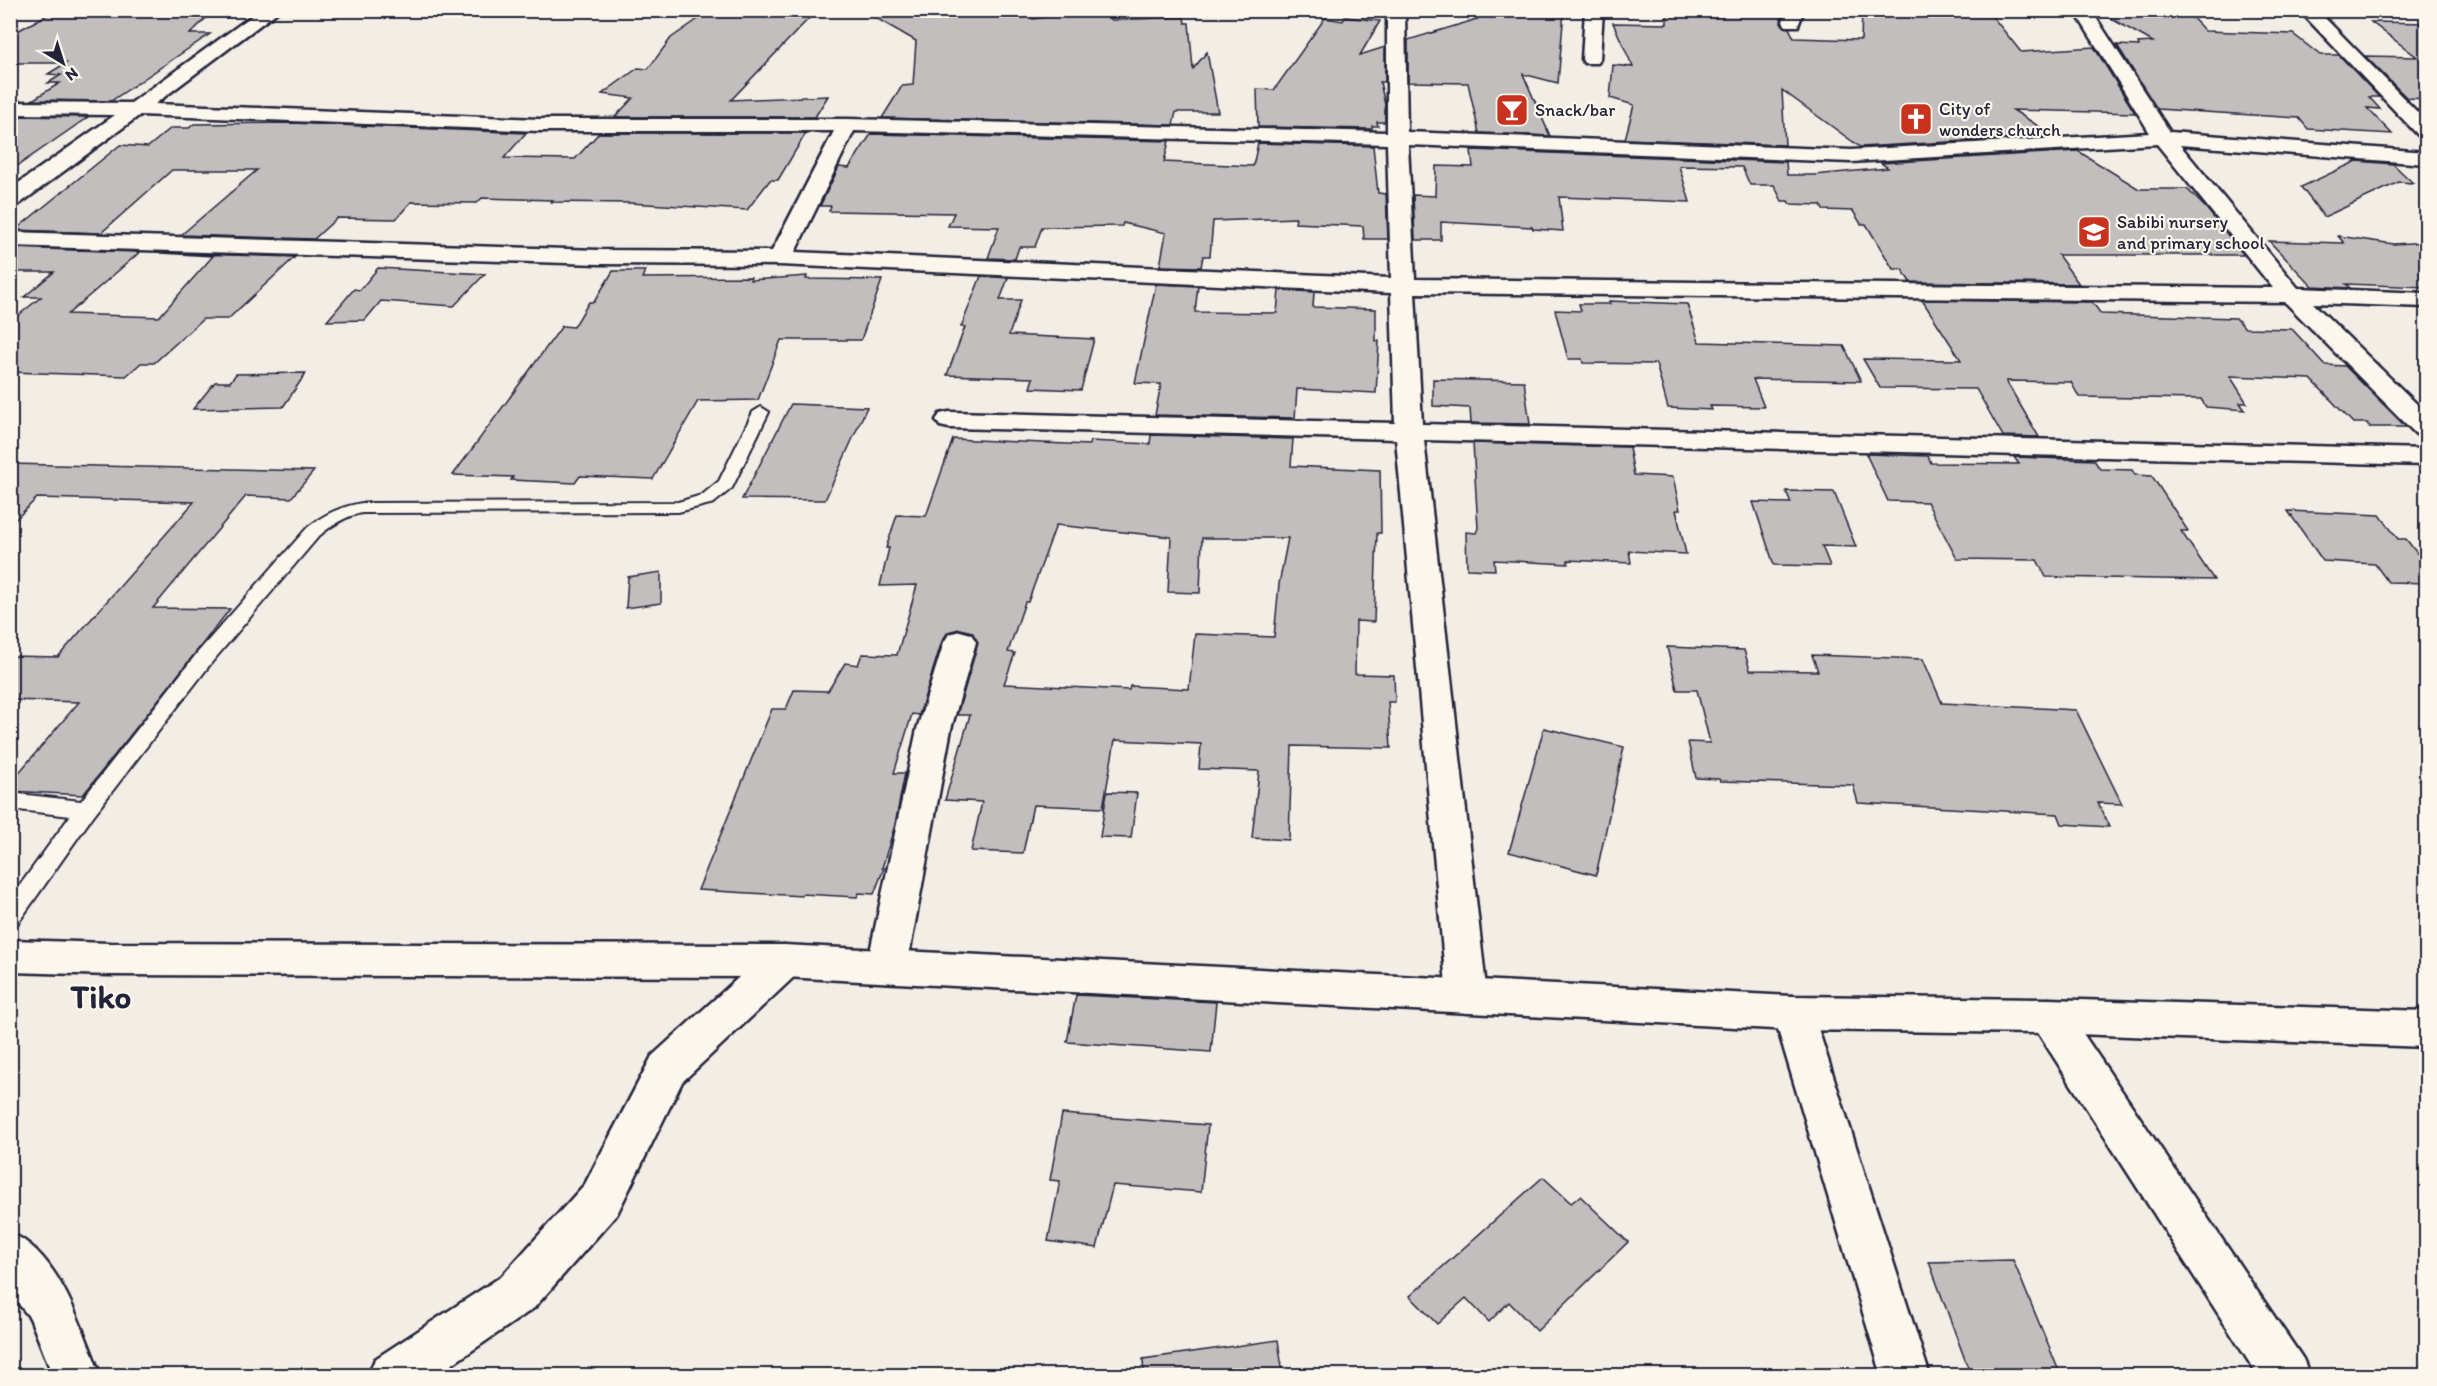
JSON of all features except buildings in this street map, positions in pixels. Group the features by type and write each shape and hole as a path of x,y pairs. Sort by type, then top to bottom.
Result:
{"street":[{"path":"10,200 272,10"},
{"path":"1396,10 1397,138 1409,430 1467,996"},
{"path":"1591,59 1594,10"},
{"path":"2082,10 2163,138 2291,295 2427,428"},
{"path":"2307,10 2427,132"},
{"path":"10,108 134,109 539,125 847,125 1397,138 1851,156 2163,138 2427,158"},
{"path":"780,258 847,125"},
{"path":"10,239 599,257 780,258 1403,286 2291,295 2427,300"},
{"path":"949,420 2427,457"},
{"path":"887,966 934,729 960,642"},
{"path":"10,956 110,959 784,961 1793,1013 2049,1016 2427,1029"},
{"path":"392,1376 518,1292 601,1199 667,1068 784,961"},
{"path":"1793,1013 1906,1376"},
{"path":"2049,1016 2286,1376"},
{"path":"10,1255 47,1302 77,1376"}],"lane":[{"path":"10,917 86,810 206,657 313,532 326,520 343,511 362,508 678,507 708,499 726,484 761,412"},
{"path":"10,801 86,810"}],"place":[{"name":"Snack/bar","path":"1512,110"},
{"name":"City of wonders church","path":"1916,119"},
{"name":"Sabibi nursery and primary school","path":"2094,232"}],"district":[{"name":"Tiko","path":"101,996"}]}
